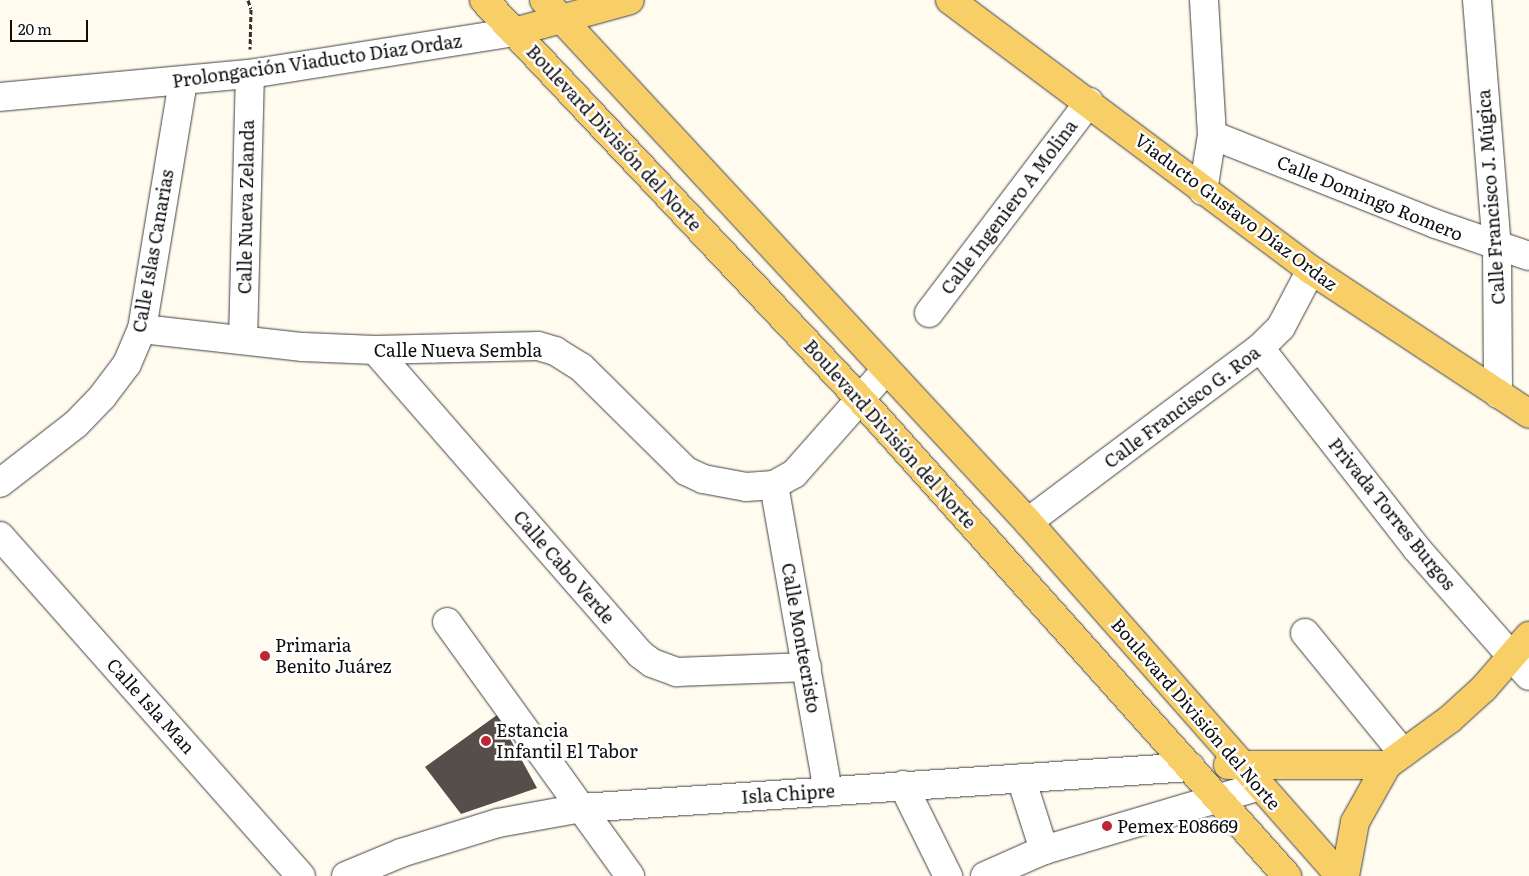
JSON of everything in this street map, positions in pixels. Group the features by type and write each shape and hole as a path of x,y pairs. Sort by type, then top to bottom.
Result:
{"main road":[{"name":"Boulevard División del Norte","path":"484,0 861,400 1287,876"},
{"name":"Prolongación Viaducto Díaz Ordaz","path":"514,32 552,9 630,0"},
{"name":"Viaducto Gustavo Díaz Ordaz","path":"950,0 1089,102 1203,191 1311,270 1458,368 1498,388"},
{"name":"Boulevard División del Norte","path":"552,9 1028,522 1340,876"},
{"path":"1498,388 1529,393"},
{"path":"1498,388 1529,414"},
{"path":"1345,876 1355,822 1395,759 1520,667 1529,636"},
{"name":"Isla Chipre","path":"1191,767 1395,759"}],"street":[{"path":"1203,191 1212,135 1204,0"},
{"name":"Calle Francisco J. Múgica","path":"1477,0 1497,248 1498,388"},
{"name":"Prolongación Viaducto Díaz Ordaz","path":"0,97 183,82 250,74 514,32"},
{"name":"Calle Nueva Zelanda","path":"243,340 250,74"},
{"name":"Calle Islas Canarias","path":"0,483 76,424 102,397 127,364 142,329 183,82"},
{"name":"Calle Ingeniero A Molina","path":"928,313 1089,102"},
{"name":"Calle Domingo Romero","path":"1212,135 1497,248 1529,256"},
{"name":"Calle Francisco G. Roa","path":"1028,522 1260,348 1282,327 1311,270"},
{"name":"Calle Nueva Sembla","path":"142,329 243,340 376,350 538,346 555,351 581,367 686,471 726,485 774,484 794,474 811,458 886,370"},
{"name":"Privada Torres Burgos","path":"1260,348 1417,549 1520,667"},
{"name":"Calle Cabo Verde","path":"376,350 633,647 652,663 677,672 807,667"},
{"name":"Calle Montecristo","path":"774,484 828,791"},
{"name":"Calle Isla Man","path":"0,536 301,876"},
{"path":"447,622 630,876"},
{"path":"1304,634 1395,759"},
{"name":"Isla Chipre","path":"346,876 401,853 498,823 581,808 1191,767"},
{"path":"1022,778 1044,850"},
{"path":"903,785 948,876"},
{"path":"985,876 1044,850 1220,800 1260,786"}],"path":[{"path":"248,0 251,8 250,74"}],"building":[{"name":"Estancia Infantil El Tabor","path":"497,715 537,788 461,814 425,767"}],"place":[{"name":"Primaria Benito Juárez","path":"265,656"},
{"name":"Estancia Infantil El Tabor","path":"486,741"},
{"name":"Pemex E08669","path":"1107,826"}]}
